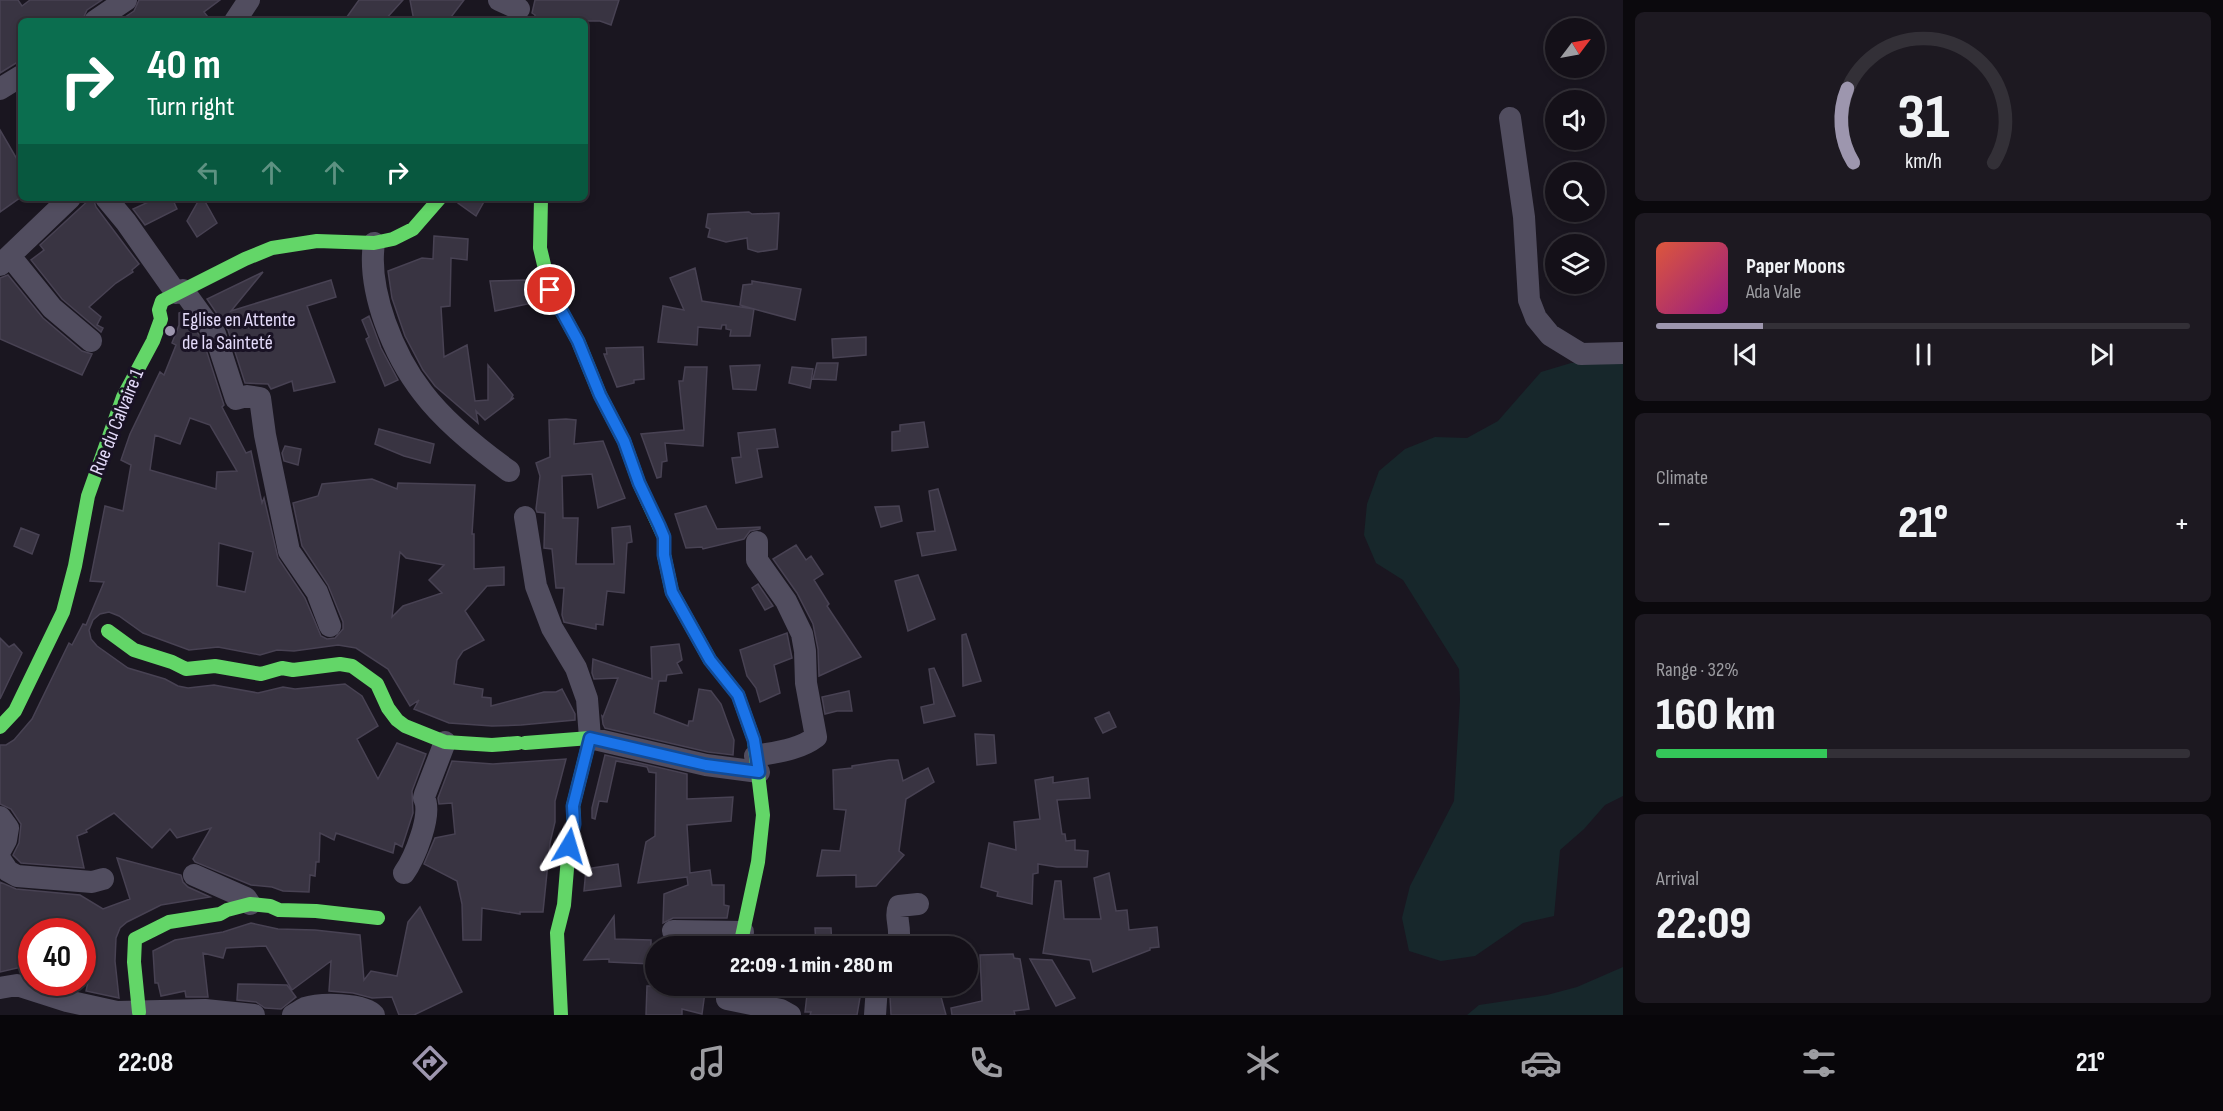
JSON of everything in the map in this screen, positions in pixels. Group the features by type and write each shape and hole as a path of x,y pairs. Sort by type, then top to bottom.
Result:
{"street":[{"path":"99,18 126,0"},
{"path":"237,18 249,0"},
{"path":"0,89 18,78"},
{"path":"1510,118 1524,217 1529,300 1536,318 1550,335 1581,354 1623,353"},
{"path":"67,201 5,261 52,308 91,341"},
{"path":"108,201 215,334 236,399 248,396 260,398 265,435 289,551 317,592 330,626"},
{"name":"Rue du Calvaire 1","path":"0,727 15,711 68,614 88,496 123,397 153,341 161,319 159,310 162,301 272,248 316,241 374,243 393,239 413,229 438,201"},
{"path":"542,201 540,248 550,290 578,341 600,395 624,441 639,483 664,537 664,555 672,592 710,660 738,695 754,740 764,815 758,862 742,936"},
{"path":"374,243 372,259 374,282 384,318 402,359 424,394 465,436 509,471"},
{"path":"525,517 536,586 552,628 576,668 587,699 590,738 573,806 574,824 569,846 564,905 557,933 561,1015"},
{"path":"101,627 134,650 186,669 215,666 261,674 282,668 293,670 340,664 352,666 378,684 388,708 397,720 405,726 446,742 492,745 590,738 706,765 757,764 808,743 816,737 806,683 802,634 786,601 757,560 757,542"},
{"path":"404,873 411,862 422,831 427,803 424,798 446,742"},
{"path":"0,817 8,828 6,840 0,852"},
{"path":"0,859 8,871 17,876 92,882 103,879"},
{"path":"194,875 246,898 250,904"},
{"path":"139,1012 134,962 135,939 170,922 220,914 250,904 270,906 279,910 316,911 378,918"},
{"path":"900,936 897,912 899,906 918,904"},
{"path":"673,931 716,936"},
{"path":"0,988 17,985 68,1008 108,1013 205,1010 254,1015"},
{"path":"875,1015 876,996"},
{"path":"727,1000 781,1010 790,1015"},
{"path":"292,1015 318,1006 358,1007 374,1015"}],"shaded area":[{"path":"1623,360 1623,796 1605,805 1584,829 1560,850 1554,916 1523,923 1475,956 1441,961 1409,951 1402,918 1410,886 1454,801 1460,700 1459,669 1403,580 1376,563 1364,535 1367,504 1379,471 1405,449 1435,437 1467,438 1498,421 1541,372 1571,363 1604,363"},
{"path":"1623,967 1623,1015 1467,1015 1479,1005 1547,995 1577,987"}],"building":[{"path":"0,0 18,0 22,6 30,0 102,0 87,10 83,18 18,18 18,62 0,73"},
{"path":"139,0 220,0 204,12 209,18 124,18 134,11"},
{"path":"359,0 403,0 387,18 346,18"},
{"path":"410,0 464,0 450,18 413,18"},
{"path":"535,0 619,0 611,25 600,21 588,21 588,18 534,18 532,13"},
{"path":"0,130 18,161 18,199 0,212"},
{"path":"88,201 94,201 96,207 139,264 132,270 133,272 116,283 89,307 101,317 97,325 103,328 101,332 62,299 31,260 44,250 40,245"},
{"path":"150,201 173,201 177,209 145,225 133,209"},
{"path":"198,201 205,201 217,223 197,237 187,221"},
{"path":"458,201 484,201 476,216"},
{"path":"749,212 752,214 779,213 777,249 758,252 748,249 747,238 726,242 708,237 710,229 706,227 708,214"},
{"path":"434,236 468,239 467,260 451,258 450,306 441,307 444,357 467,345 475,401 488,400 488,365 513,395 511,399 514,398 485,420 476,411 478,423 435,386 423,370 405,336 392,298 388,271 422,258 433,259"},
{"path":"695,268 702,301 754,309 750,336 730,336 731,330 726,329 726,325 722,325 721,329 698,327 697,345 658,342 663,306 684,310 670,278"},
{"path":"263,272 231,311 331,280 336,297 307,306 335,382 294,391 292,381 271,389 268,384 245,383 228,330 207,299"},
{"path":"8,275 43,318 82,351 92,354 82,375 0,339 0,278"},
{"path":"528,280 532,303 495,311 490,281"},
{"path":"752,281 801,289 795,320 740,305 743,285 752,284"},
{"path":"182,312 203,340 224,405 222,407 246,453 251,451 262,503 264,498 278,558 305,598 321,636 327,639 335,638 343,629 343,622 328,585 302,546 293,503 318,496 322,484 372,479 397,489 398,483 475,485 472,534 474,534 474,569 504,567 504,585 487,586 465,611 484,640 463,651 457,660 454,684 483,689 482,697 491,698 491,706 562,689 575,714 575,720 521,725 492,726 449,723 414,709 419,700 410,706 388,669 356,648 338,645 294,651 277,650 260,655 218,647 189,650 143,633 119,616 109,612 100,614 93,620 89,630 91,639 97,646 128,668 165,679 178,686 188,688 214,685 258,693 283,687 295,689 345,684 362,696 378,726 357,739 378,779 397,743 426,754 412,791 413,813 402,847 395,843 393,853 336,833 334,840 320,833 319,862 316,862 315,876 310,875 309,892 283,891 272,887 251,885 195,862 193,859 211,828 177,838 170,829 152,848 114,813 86,830 87,832 77,836 84,868 21,863 13,855 19,843 21,824 11,809 0,804 0,745 6,745 14,740 32,719 69,643 72,645 83,624 86,625 104,582 90,581 105,506 123,511 131,465 121,460 130,434 160,372 164,375 176,345 172,343 179,325 179,313","holes":["190,418 210,425 237,471 217,472 216,489 150,470 155,435 180,444","219,543 253,552 245,592 217,586","400,552 406,558 444,565 429,580 442,593 403,606 392,617"]},
{"path":"369,316 381,348 398,380 385,386 366,339 369,337 362,320"},
{"path":"866,337 866,355 833,358 832,339"},
{"path":"643,347 644,379 634,380 634,383 617,387 604,354 607,354 606,348"},
{"path":"817,363 838,363 836,380 813,379"},
{"path":"760,365 756,390 733,389 730,366"},
{"path":"685,367 707,367 703,446 665,443 667,461 662,462 661,477 657,478 641,434 684,430 679,381 683,381"},
{"path":"792,367 813,369 810,388 789,383"},
{"path":"549,420 576,420 574,444 603,441 625,498 598,508 592,474 562,476 563,518 578,518 576,564 614,564 612,528 630,526 632,542 627,543 624,593 607,591 603,625 596,624 596,629 564,622 562,615 564,588 556,588 552,549 544,548 545,513 537,512 536,509 540,476 536,463 550,457"},
{"path":"924,422 928,447 892,451 892,432 900,431 900,425"},
{"path":"379,429 434,444 430,463 404,456 375,444"},
{"path":"775,429 778,447 757,449 762,477 736,483 732,458 741,457 738,433"},
{"path":"285,446 301,449 298,465 284,461 282,453"},
{"path":"938,489 956,550 922,556 917,533 935,531 929,491"},
{"path":"706,506 717,529 760,527 760,529 750,531 744,539 703,549 702,547 686,548 675,514"},
{"path":"899,506 902,521 881,527 875,507"},
{"path":"21,528 39,535 32,554 14,546"},
{"path":"796,545 806,560 811,556 823,574 814,580 829,604 827,606 861,657 819,676 818,649 813,624 797,593 773,559"},
{"path":"918,575 935,619 908,631 895,581"},
{"path":"758,584 773,606 765,610 752,588"},
{"path":"787,633 792,658 774,665 780,693 760,702 756,688 747,676 740,650"},
{"path":"966,634 981,681 963,686 962,635"},
{"path":"0,638 9,647 14,644 22,653 0,699"},
{"path":"679,644 682,660 677,663 682,673 667,675 666,681 659,681 654,713 688,726 689,721 693,721 699,689 711,691 721,704 734,740 733,755 708,752 605,728 603,724 602,716 618,678 594,679 593,659 652,679 651,647"},
{"path":"934,668 955,716 924,723 921,707 934,704 929,669"},
{"path":"849,691 852,711 825,714 822,697"},
{"path":"1109,712 1116,727 1103,733 1095,718"},
{"path":"975,734 994,735 996,763 977,765"},
{"path":"605,755 687,774 687,799 733,797 731,821 687,825 690,873 710,870 712,885 724,885 724,905 729,906 727,918 673,918 663,923 664,894 688,885 687,877 638,883 646,842 655,836 656,773 649,772 647,767 616,761 607,802 599,801 595,819 592,818 592,808"},
{"path":"566,759 555,801 555,822 550,843 543,912 520,912 520,914 482,908 481,940 463,940 462,904 457,881 424,864 435,838 455,834 452,803 439,804 438,798 452,761 493,764"},
{"path":"898,760 903,781 928,768 934,782 906,799 899,851 904,855 876,886 856,887 856,875 817,876 822,850 840,851 846,810 834,809 833,770"},
{"path":"1053,777 1053,783 1088,778 1090,798 1057,800 1062,834 1065,834 1066,841 1075,840 1075,850 1088,851 1087,867 1057,867 1038,864 1038,873 1033,874 1032,904 997,896 998,892 981,887 989,843 1016,850 1014,822 1040,819 1035,780"},
{"path":"117,858 181,875 188,887 210,897 161,905 127,922 120,928 116,938 115,961 119,998 96,993 96,918 18,918 18,968 0,972 0,882 16,889 80,895 103,909 130,899"},
{"path":"618,864 621,886 584,891 586,869"},
{"path":"1109,873 1116,911 1127,910 1129,930 1157,927 1159,947 1150,948 1150,950 1093,972 1090,960 1043,953 1055,881 1061,881 1064,919 1101,919 1094,878"},
{"path":"420,907 462,992 414,1015 399,1015 392,997 372,998 353,993 329,991 331,961 292,990 266,946 226,948 223,958 203,953 208,997 186,997 185,991 161,996 158,983 155,983 153,951 175,940 223,932 251,923 278,929 360,935 364,980 371,971 397,976 408,922"},
{"path":"614,916 615,939 645,940 645,964 609,962 609,959 584,960"},
{"path":"815,928 831,928 831,936 815,936"},
{"path":"1013,954 1014,958 1020,959 1029,1009 1014,1011 1015,1015 952,1015 951,1008 982,1001 980,955"},
{"path":"1030,959 1052,960 1075,998 1056,1006"},
{"path":"238,984 287,985 296,997 281,1009 265,1008 256,1002 237,1000"},
{"path":"647,996 704,996 702,1014 682,1009 682,1015 646,1015"},
{"path":"807,996 860,996 857,1015 810,1015 811,1012 805,1012"},
{"path":"941,996 946,1015 891,1015 890,997"}],"traffic: fast":[{"path":"0,727 15,711 63,612 75,566 88,496 123,397 153,341 161,319 159,310 162,301 245,259 272,248 317,241 374,243 393,239 413,229 437,201"},
{"path":"541,201 540,248 550,290 578,341 600,395 624,441 639,483 664,537 664,555 672,592 710,660 738,695 754,740 763,815 758,862 742,936"},
{"path":"108,631 134,650 186,669 215,666 261,674 282,668 293,670 340,664 352,666 377,684 388,708 405,726 445,742 492,745 518,743"},
{"path":"525,743 590,738 573,806 574,824 569,845 564,905 557,933 561,1015"},
{"path":"139,1012 134,962 135,939 169,922 220,914 250,904 270,906 279,910 316,911 378,918"}],"place":[{"name":"Eglise en Attente de la Sainteté","path":"170,331"}],"route":[{"path":"550,290 578,341 600,395 624,441 639,483 664,537 664,555 672,592 710,660 738,695 754,740 759,772 706,765 590,738 573,806 574,824 569,846"}]}
